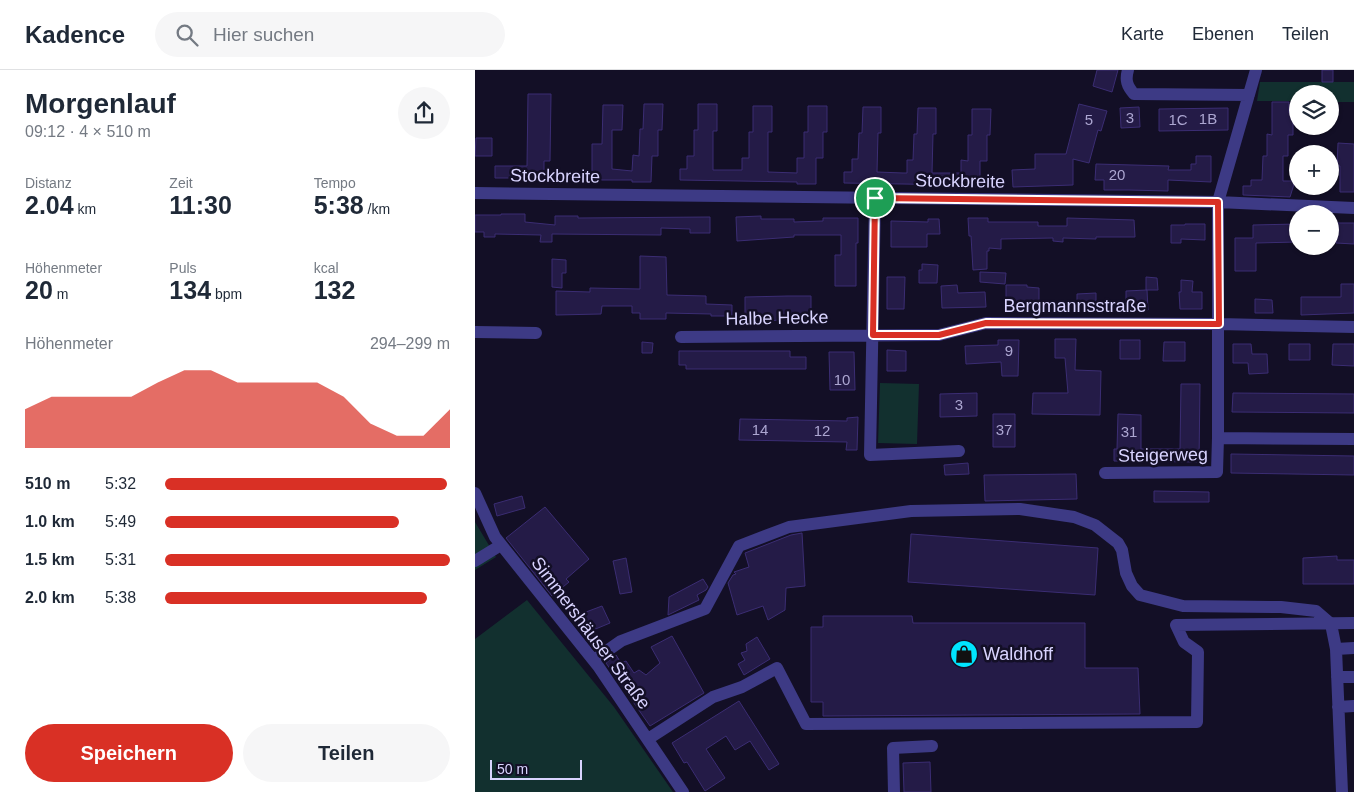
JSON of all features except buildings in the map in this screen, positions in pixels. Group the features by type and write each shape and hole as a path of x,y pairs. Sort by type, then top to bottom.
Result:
{"street":[{"path":"1128,70 1126,76 1128,87 1133,94 1249,95"},
{"path":"1219,324 1218,202 1256,70"},
{"name":"Stockbreite","path":"475,193 1218,202 1354,208"},
{"path":"875,198 871,455 959,452"},
{"name":"Bergmannsstraße","path":"873,335 939,335 986,323 1219,324 1354,328"},
{"name":"Steigerweg","path":"1105,473 1217,472 1219,324"},
{"path":"475,332 536,333"},
{"name":"Halbe Hecke","path":"681,337 873,335"},
{"name":"Steigerweg","path":"1218,438 1354,439"},
{"name":"Simmershäuser Straße","path":"475,493 495,537 594,660 683,792"},
{"path":"594,660 621,641 705,609 739,546 789,527 911,511 1020,510 1074,517 1095,525 1118,542 1122,550 1126,573 1132,586 1140,595 1183,606 1281,607 1316,611 1331,624 1336,649 1342,792"},
{"path":"475,562 501,545"},
{"path":"648,739 713,697 742,687 777,668 806,724 1197,722 1198,652 1184,642 1177,625 1354,623"},
{"path":"1336,649 1354,648"},
{"path":"1337,677 1354,676"},
{"path":"1338,707 1354,706"},
{"path":"894,792 893,748 932,746"}],"green space":[{"path":"1260,82 1354,82 1354,102 1339,102 1339,85 1289,85 1289,101 1257,101"},
{"path":"880,383 919,384 917,444 878,443"},
{"path":"475,522 496,557 475,570"},
{"path":"527,600 614,707 673,792 475,792 475,639"}],"place":[{"name":"Waldhoff","path":"964,654"}],"route":[{"path":"875,198 1218,202 1219,324 986,323 939,335 873,335 875,198"}]}
